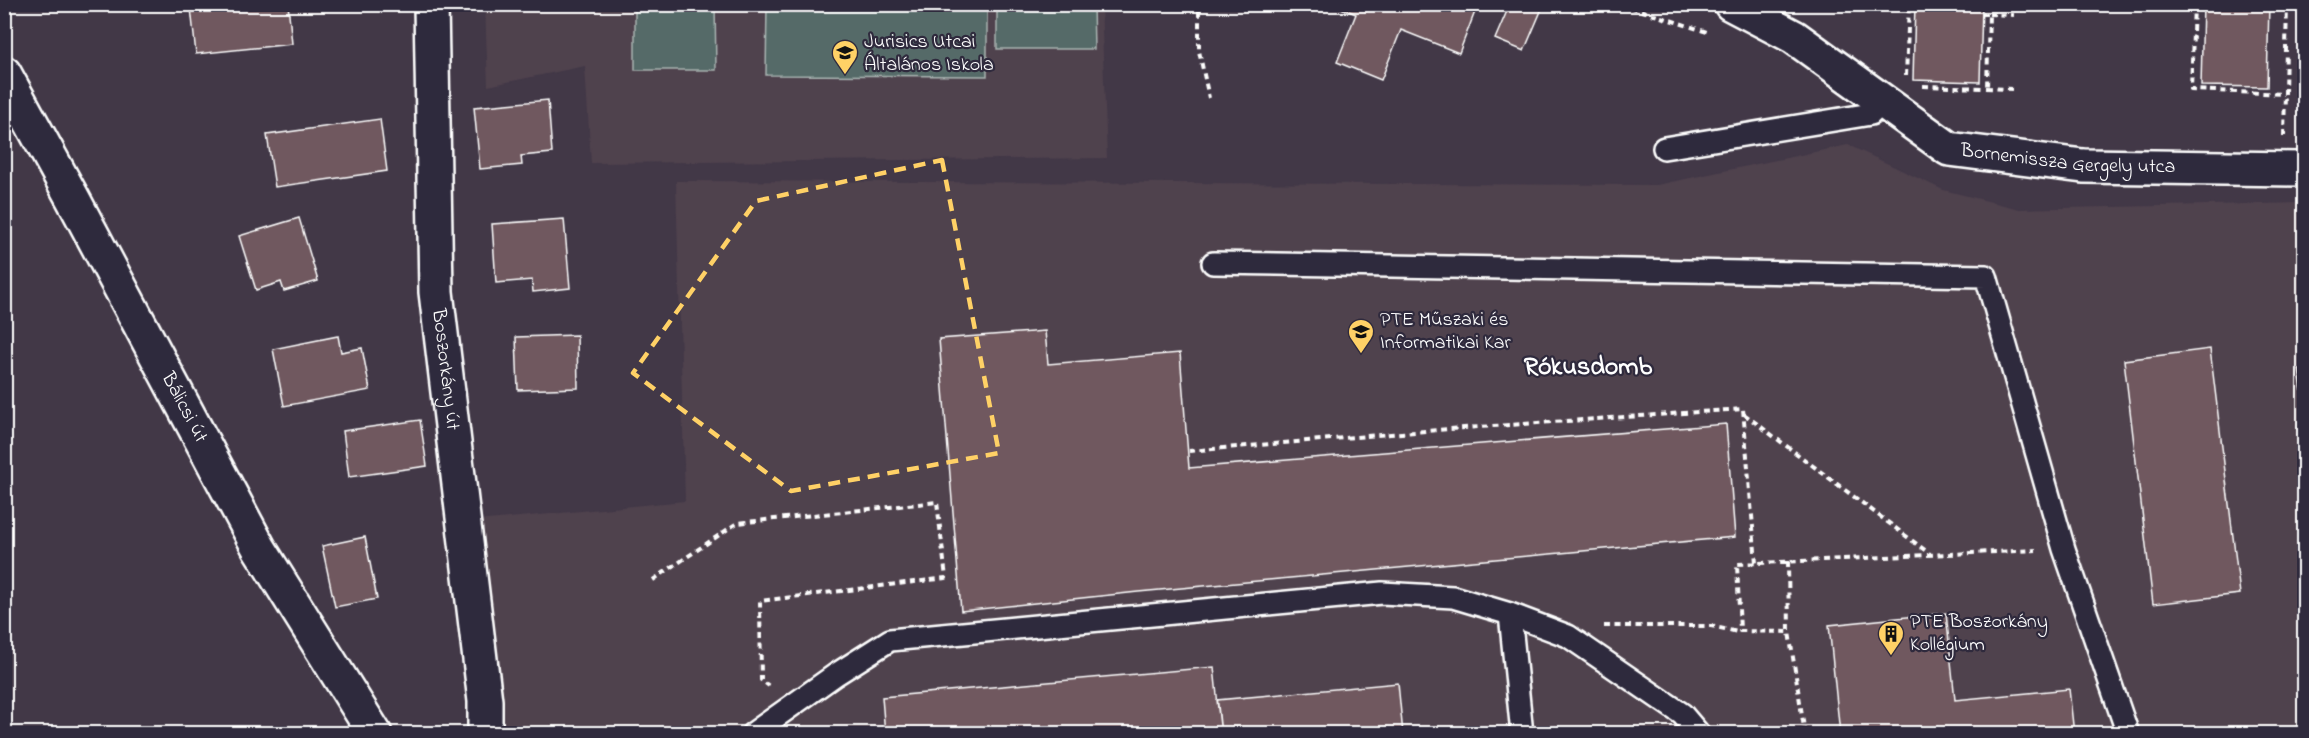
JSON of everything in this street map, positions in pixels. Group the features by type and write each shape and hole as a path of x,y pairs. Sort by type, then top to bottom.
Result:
{"street":[{"name":"Boszorkány út","path":"431,4 436,292 485,701 485,734"},
{"name":"Bornemissza Gergely utca","path":"1722,15 1794,37 1894,93 1949,149 2083,166 2294,169"},
{"name":"Bálicsi út","path":"4,73 259,548 375,734"}],"lane":[{"path":"1664,148 1871,114 1894,93"},
{"path":"1213,263 1986,276 2064,549 2128,734"},
{"path":"752,734 835,675 890,640 1382,594 1453,597 1510,614 1568,636 1682,714 1699,734"},
{"path":"1510,614 1522,734"}],"path":[{"path":"1193,4 1198,7 1199,51 1209,98"},
{"path":"1622,4 1710,33 1722,15"},
{"path":"1894,93 1909,4"},
{"path":"2194,4 2191,90 2284,94"},
{"path":"2287,4 2284,94 2294,169"},
{"path":"1982,14 2014,15"},
{"path":"1987,87 1989,14"},
{"path":"1918,86 2012,88"},
{"path":"1189,451 1450,429 1743,409 1756,563"},
{"path":"1744,414 1931,554"},
{"path":"652,580 737,523 937,502 946,578 760,602 761,680"},
{"path":"1790,632 1740,631 1737,564 2064,549"},
{"path":"1788,561 1790,632 1805,734"},
{"path":"1597,626 1711,626 1738,632"}],"highlighted area":[{"path":"942,160 999,453 791,491 633,373 756,201"}],"shaded area":[{"name":"Jurisics Utcai Általános Iskola","path":"485,5 1101,5 1107,158 591,163 585,66 488,86"},
{"name":"PTE Műszaki és Informatikai Kar","path":"1848,145 1943,190 2019,209 2304,203 2304,733 499,733 477,521 685,501 676,181 1657,185"}],"green space":[{"path":"635,5 715,5 716,70 635,70"},
{"path":"767,5 987,5 987,76 766,75"},
{"path":"997,5 1093,5 1094,49 997,49"}],"building":[{"path":"224,4 288,4 292,44 196,54 191,8"},
{"path":"1331,4 1478,4 1459,53 1401,30 1381,80 1337,62 1356,14"},
{"path":"1510,4 1544,4 1524,51 1495,39"},
{"path":"1915,4 1982,4 1980,82 1913,80"},
{"path":"2203,4 2269,4 2267,87 2201,86"},
{"path":"548,100 552,153 521,156 522,165 480,169 474,107"},
{"path":"380,119 387,171 275,187 267,135"},
{"path":"299,218 318,281 284,291 281,282 256,290 239,236"},
{"path":"564,219 570,288 533,292 532,280 496,283 492,224"},
{"path":"1045,331 1048,364 1180,353 1189,468 1726,424 1735,537 1138,592 961,611 939,339"},
{"path":"577,335 578,388 518,390 516,337"},
{"path":"338,336 341,352 362,348 370,390 284,406 273,349"},
{"path":"2210,349 2240,594 2153,604 2124,360"},
{"path":"2304,368 2304,407 2299,369"},
{"path":"420,420 427,466 349,477 343,431"},
{"path":"365,537 377,599 335,607 322,546"},
{"name":"PTE Boszorkány Kollégium","path":"1946,613 1955,700 2069,689 2074,734 1840,734 1829,625"},
{"path":"1214,667 1221,734 885,734 882,697"},
{"path":"1398,683 1403,734 1221,734 1217,700"}],"place":[{"name":"Jurisics Utcai Általános Iskola","path":"845,76"},
{"name":"PTE Műszaki és Informatikai Kar","path":"1361,355"},
{"name":"PTE Boszorkány Kollégium","path":"1891,657"}],"district":[{"name":"Rókusdomb","path":"1588,368"}]}
